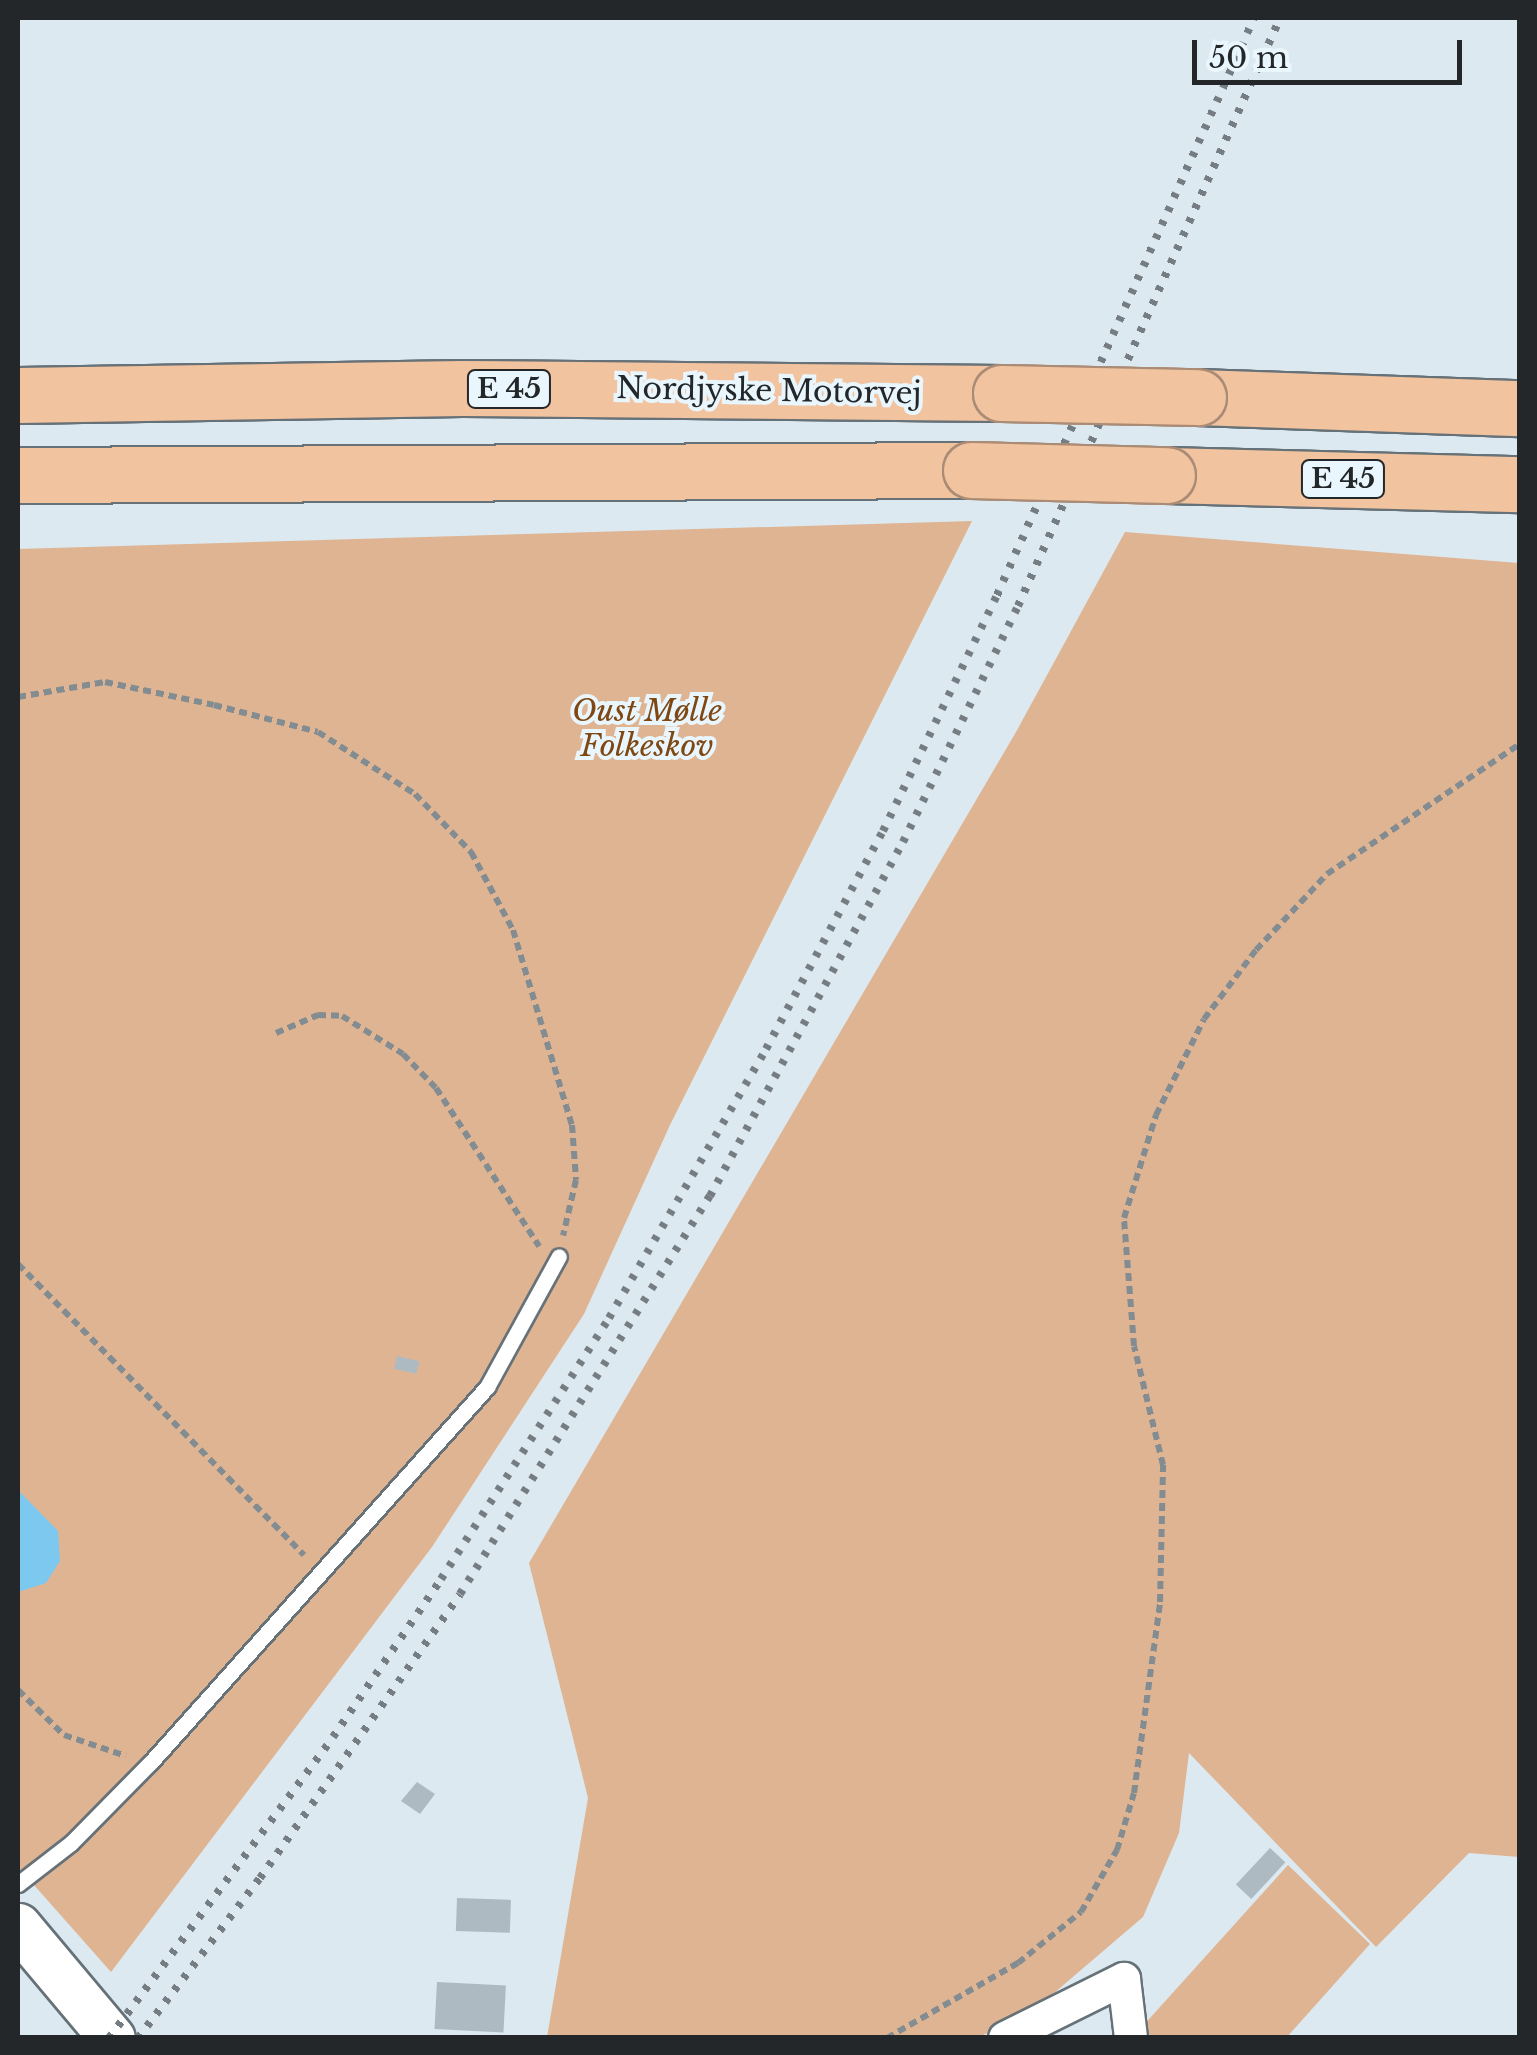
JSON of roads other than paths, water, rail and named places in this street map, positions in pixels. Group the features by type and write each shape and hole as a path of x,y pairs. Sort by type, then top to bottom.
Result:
{"highway":[{"name":"Nordjyske Motorvej","path":"18,396 462,388 1001,393 1520,408"},
{"name":"E 45","path":"18,475 971,470 1520,484"}],"street":[{"path":"18,1926 112,2038"},
{"path":"1005,2038 1124,1979 1131,2038"}],"lane":[{"path":"18,1884 71,1843 151,1762 487,1387 559,1256"}],"water":[{"path":"18,1490 58,1531 60,1561 46,1583 18,1592"}],"railway":[{"path":"109,2038 333,1737 441,1579 609,1318 766,1049 883,831 997,595 1254,18"},
{"path":"138,2038 260,1878 460,1594 710,1196 903,842 1018,606 1280,18"}],"park label":[{"name":"Oust Mølle Folkeskov","path":"647,728"}]}
